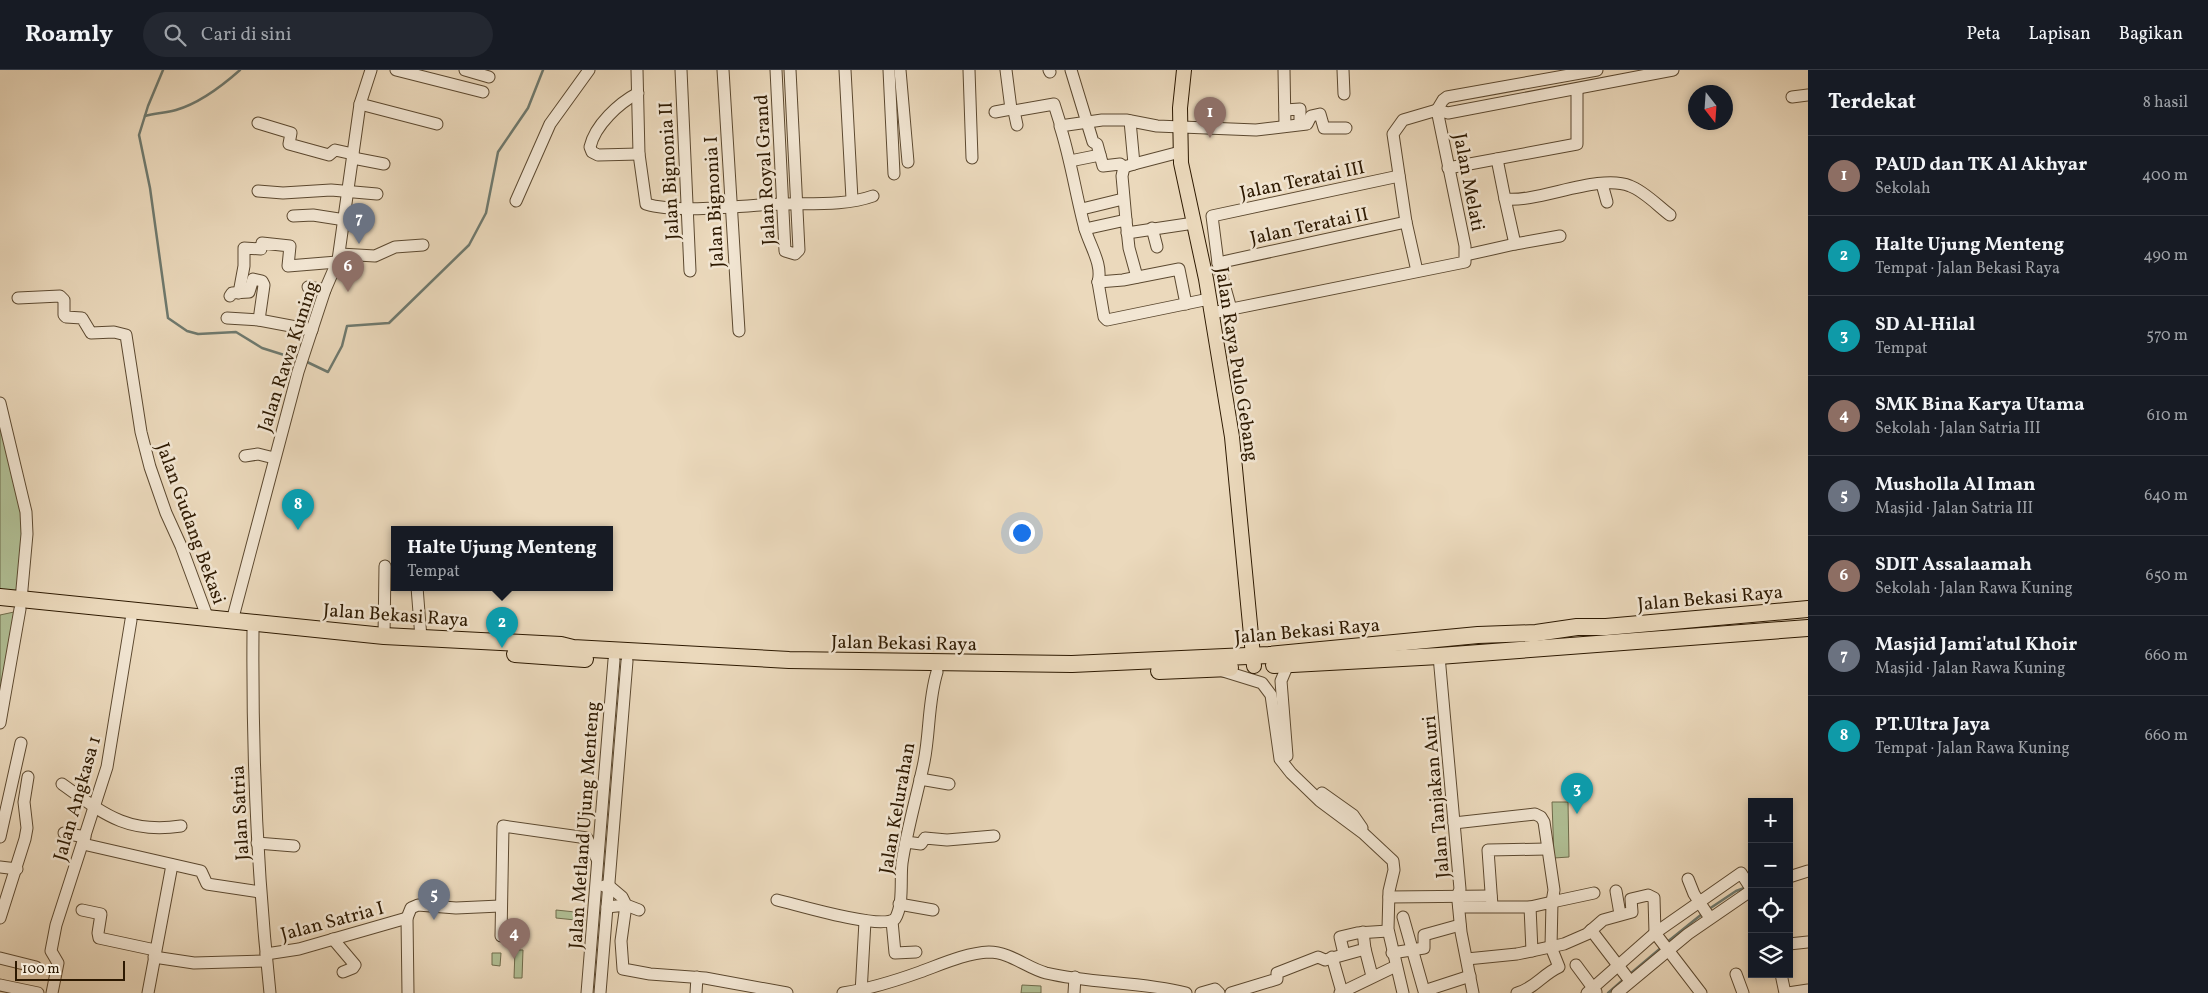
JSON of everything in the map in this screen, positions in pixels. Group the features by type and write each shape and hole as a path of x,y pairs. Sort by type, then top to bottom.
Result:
{"highway":[{"name":"Jalan Bekasi Raya","path":"12,603 232,621 384,636 560,645 573,648 719,660 937,672 1254,661 1808,609"},
{"name":"Jalan Bekasi Raya","path":"12,603 131,620 416,646 620,660 798,660 1072,668 1216,668 1254,661 1292,664 1439,656 1808,628"},
{"path":"1364,660 1404,652 1483,644 1600,637 1808,620"}],"main road":[{"name":"Jalan Raya Pulo Gebang","path":"1184,70 1180,152 1184,182 1211,306 1237,475 1254,661"}],"street":[{"path":"396,70 483,92"},
{"path":"465,70 489,77"},
{"path":"516,201 550,124 589,70"},
{"path":"637,70 638,154 646,204 687,208 797,204 873,196"},
{"name":"Jalan Bignonia II","path":"681,70 690,271"},
{"name":"Jalan Bignonia I","path":"723,70 738,332"},
{"name":"Jalan Royal Grand","path":"776,70 781,204 785,252 795,254 799,250 790,70"},
{"path":"845,70 852,199"},
{"path":"889,70 894,174"},
{"path":"900,70 908,162"},
{"path":"969,70 972,158"},
{"path":"1006,70 1017,125"},
{"path":"1071,70 1088,120 1093,142 1097,144 1103,166 1120,164 1129,166 1180,152"},
{"path":"1284,70 1285,126"},
{"path":"1343,70 1344,94"},
{"path":"1438,110 1442,100 1447,97 1597,70"},
{"path":"1417,271 1406,222 1393,134 1403,120 1438,110 1448,113 1577,90 1673,70"},
{"name":"Jalan Rawa Kuning","path":"232,621 298,372 325,290 339,258 350,190 360,104 369,71"},
{"path":"1448,168 1577,144 1577,90"},
{"path":"638,93 626,99 613,112 590,147 592,152 598,155 638,154"},
{"path":"1792,98 1808,95"},
{"path":"360,104 437,124"},
{"path":"995,112 1054,104 1060,123"},
{"path":"1285,110 1300,109 1300,124"},
{"name":"Jalan Melati","path":"1438,110 1466,258"},
{"path":"1346,128 1324,128 1320,114 1311,116 1308,123 1256,130 1088,120 1060,126 1082,209 1085,229 1098,266 1100,276 1098,282 1104,317 1107,320 1186,304 1231,309 1370,282 1515,244 1560,236"},
{"path":"1130,121 1129,166 1123,198 1127,233 1137,277"},
{"path":"258,123 291,133 289,144 330,155 335,150 384,164"},
{"path":"1070,161 1100,155"},
{"path":"1497,160 1515,244"},
{"name":"Jalan Teratai III","path":"1218,263 1212,216 1399,176"},
{"path":"1505,200 1602,184 1622,183 1631,186 1670,215"},
{"path":"1602,184 1607,202"},
{"path":"258,191 274,193 350,190 377,194"},
{"path":"1082,209 1123,198"},
{"path":"293,216 313,215 345,220"},
{"path":"1085,229 1126,220"},
{"path":"1127,233 1194,222"},
{"name":"Jalan Teratai II","path":"1218,263 1406,222"},
{"path":"1152,228 1157,247"},
{"path":"258,320 263,282 253,280 249,292 235,294 244,266 244,248 261,249 262,243 290,246 288,266 339,258 375,256 395,247 422,245"},
{"path":"1218,263 1231,309"},
{"path":"1098,282 1179,269 1186,304"},
{"path":"308,287 325,290"},
{"name":"Jalan Gudang Bekasi","path":"18,298 60,296 64,300 64,315 66,317 82,318 91,332 114,332 126,335 142,432 150,467 208,619"},
{"path":"227,318 258,320 312,330"},
{"path":"0,403 26,512 27,534 12,603 0,723"},
{"path":"244,456 258,454 274,458"},
{"path":"384,636 385,566"},
{"path":"417,591 421,638"},
{"name":"Jalan Angkasa 1","path":"52,993 58,963 51,951 56,925 96,808 112,744 131,620"},
{"name":"Jalan Satria","path":"253,631 252,735 257,843 270,993"},
{"name":"Jalan Tanjakan Auri","path":"1439,656 1460,889 1458,902"},
{"name":"Jalan Metland Ujung Menteng","path":"587,993 598,861 620,660"},
{"name":"Jalan Metland Ujung Menteng","path":"600,993 609,886 620,660"},
{"path":"1284,757 1281,681 1286,669 1292,664"},
{"path":"1216,668 1262,683 1267,688 1271,695 1284,757 1311,783 1353,815 1363,832 1393,861 1394,870 1389,897 1388,931 1403,993"},
{"name":"Jalan Kelurahan","path":"892,922 897,917 900,904 901,874 906,842 910,817 924,761 933,685 937,672"},
{"path":"0,837 22,743"},
{"path":"0,918 27,828 24,802 28,777"},
{"path":"920,779 949,784"},
{"path":"62,784 96,808 126,824 152,828 182,826"},
{"path":"1454,823 1535,814 1541,817 1544,822 1554,890 1551,947 1559,967 1544,975 1535,985 1516,993"},
{"path":"501,936 500,906 503,826 587,838 598,861"},
{"path":"64,833 201,872 207,884 260,892"},
{"path":"906,842 921,844 925,838 947,840 994,836"},
{"path":"257,843 294,846"},
{"path":"1491,901 1489,850 1547,849"},
{"path":"148,993 172,865"},
{"path":"0,867 16,869"},
{"path":"1793,876 1808,871"},
{"path":"1576,965 1593,991 1624,973 1661,942 1700,903 1741,873 1744,874 1751,888"},
{"path":"1688,879 1708,916"},
{"path":"596,887 609,886 622,897 626,905 621,941 622,969 650,974 697,977 787,993"},
{"path":"1616,891 1620,914"},
{"path":"1617,993 1624,973 1661,942 1748,891"},
{"path":"1473,993 1460,925 1458,902 1491,901 1530,907 1594,893"},
{"name":"Jalan Tanjakan Auri","path":"1389,897 1453,894 1458,902"},
{"path":"1467,959 1484,959 1532,951 1573,941 1591,930 1600,921 1632,912 1632,899 1653,896 1661,942 1701,993"},
{"path":"776,900 865,921 892,922 894,953 916,952"},
{"path":"900,904 933,910"},
{"name":"Jalan Satria I","path":"82,910 101,914 99,938 194,963 266,957 292,951 407,918 411,908 418,905 456,908 500,906"},
{"path":"607,907 626,905 639,910"},
{"path":"1530,907 1532,951"},
{"path":"1403,917 1424,991 1470,976"},
{"path":"407,918 408,993"},
{"path":"861,992 865,921"},
{"path":"1392,952 1424,948 1424,935 1460,925"},
{"path":"1591,930 1624,973"},
{"path":"1388,931 1363,932 1340,937 1338,956 1341,992 1360,988 1372,976 1396,966"},
{"path":"1363,932 1372,976"},
{"path":"333,939 355,965 353,968 343,972"},
{"path":"1793,944 1808,942"},
{"path":"1231,993 1269,987 1277,979 1277,973 1318,958 1323,960 1365,949"},
{"path":"843,993 861,992 956,959 990,952 1006,955 1047,973 1131,988 1186,993"},
{"path":"0,958 36,967"},
{"path":"1736,974 1744,993"},
{"path":"696,993 697,977"},
{"path":"1074,993 1075,977"},
{"path":"1782,978 1786,993 1808,990"},
{"path":"0,985 38,993"},
{"path":"1201,993 1216,989 1219,993"}],"green space":[{"path":"0,403 26,512 21,600 0,597"},
{"path":"14,612 0,723 0,615"},
{"path":"1552,802 1568,802 1569,857 1554,858"},
{"path":"556,910 585,913 585,921 556,918"},
{"path":"515,950 523,950 522,978 514,978"},
{"path":"492,953 501,953 500,966 492,965"},
{"path":"1022,985 1041,986 1041,993 1021,993"}],"waterway":[{"path":"163,70 148,106 139,135 150,188 168,318 187,331 198,334 236,332 262,348 300,360"},
{"path":"145,116 176,110 194,103 218,88 240,70"},
{"path":"305,361 328,372 342,346 347,326 389,323 469,245 486,213 498,152 528,108 543,70"},
{"path":"1709,909 1736,891 1747,887"},
{"path":"1666,943 1702,914"},
{"path":"1630,974 1662,947"},
{"path":"1608,993 1624,979"}],"place":[{"name":"PAUD dan TK Al Akhyar","path":"1210,138"},
{"name":"Masjid Jami'atul Khoir","path":"359,244"},
{"name":"SDIT Assalaamah","path":"348,292"},
{"name":"PT.Ultra Jaya","path":"298,530"},
{"name":"Halte Ujung Menteng","path":"502,648"},
{"name":"SD Al-Hilal","path":"1577,814"},
{"name":"Musholla Al Iman","path":"434,920"},
{"name":"SMK Bina Karya Utama","path":"514,959"}]}
